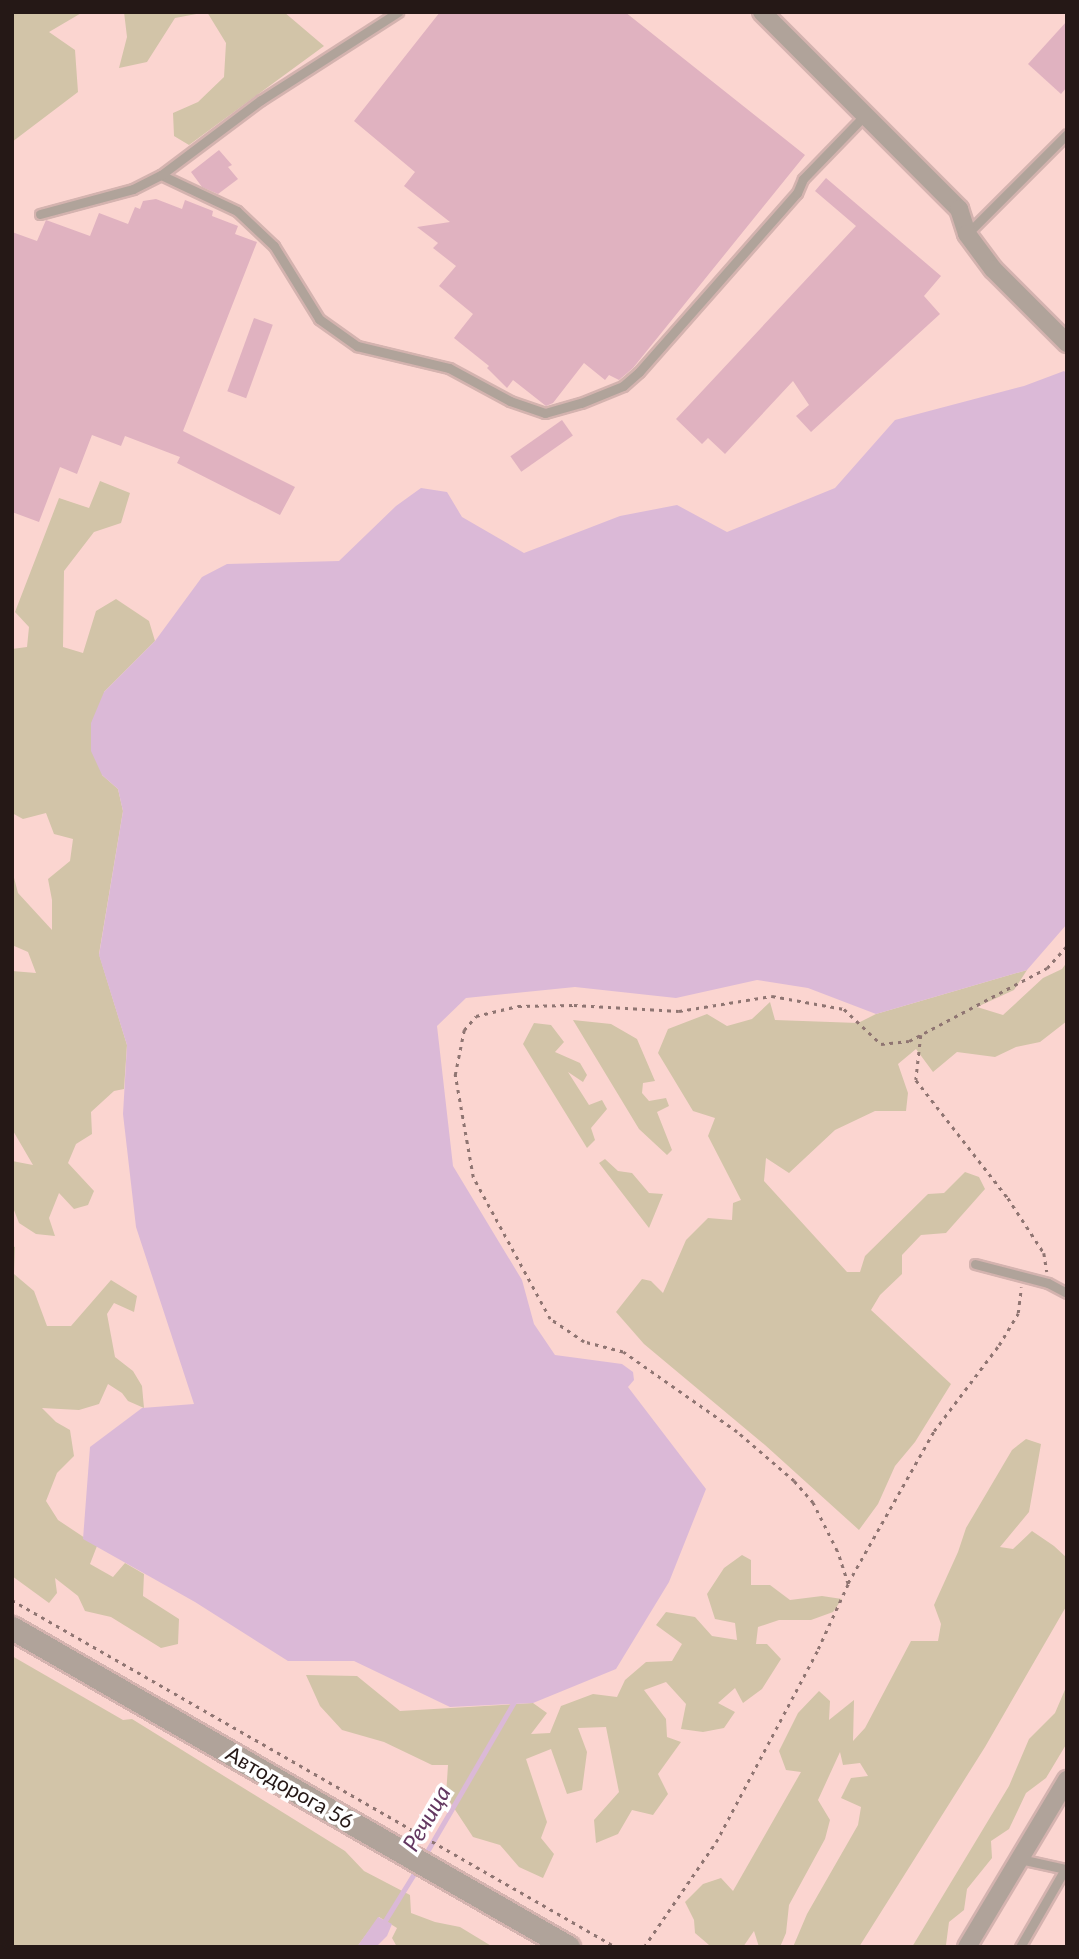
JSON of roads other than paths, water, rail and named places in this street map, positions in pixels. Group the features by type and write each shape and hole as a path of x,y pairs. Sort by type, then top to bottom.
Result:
{"street":[{"path":"762,12 959,209 967,234 993,269 1067,343"},
{"name":"Автодорога 56","path":"12,1628 568,1947"},
{"path":"967,1947 1067,1780"}],"lane":[{"path":"40,214 133,189 161,175 261,100 398,12"},
{"path":"161,175 237,211 274,246 319,319 357,346 449,368 510,401 545,413 562,410 623,386 639,372 797,193 803,179 866,114"},
{"path":"967,234 1067,134"},
{"path":"975,1264 1048,1283 1067,1293"},
{"path":"1018,1859 1066,1869 1020,1947"}],"waterway":[{"name":"Речица","path":"425,1855 513,1704"},
{"name":"Речица","path":"383,1924 417,1869"}]}
